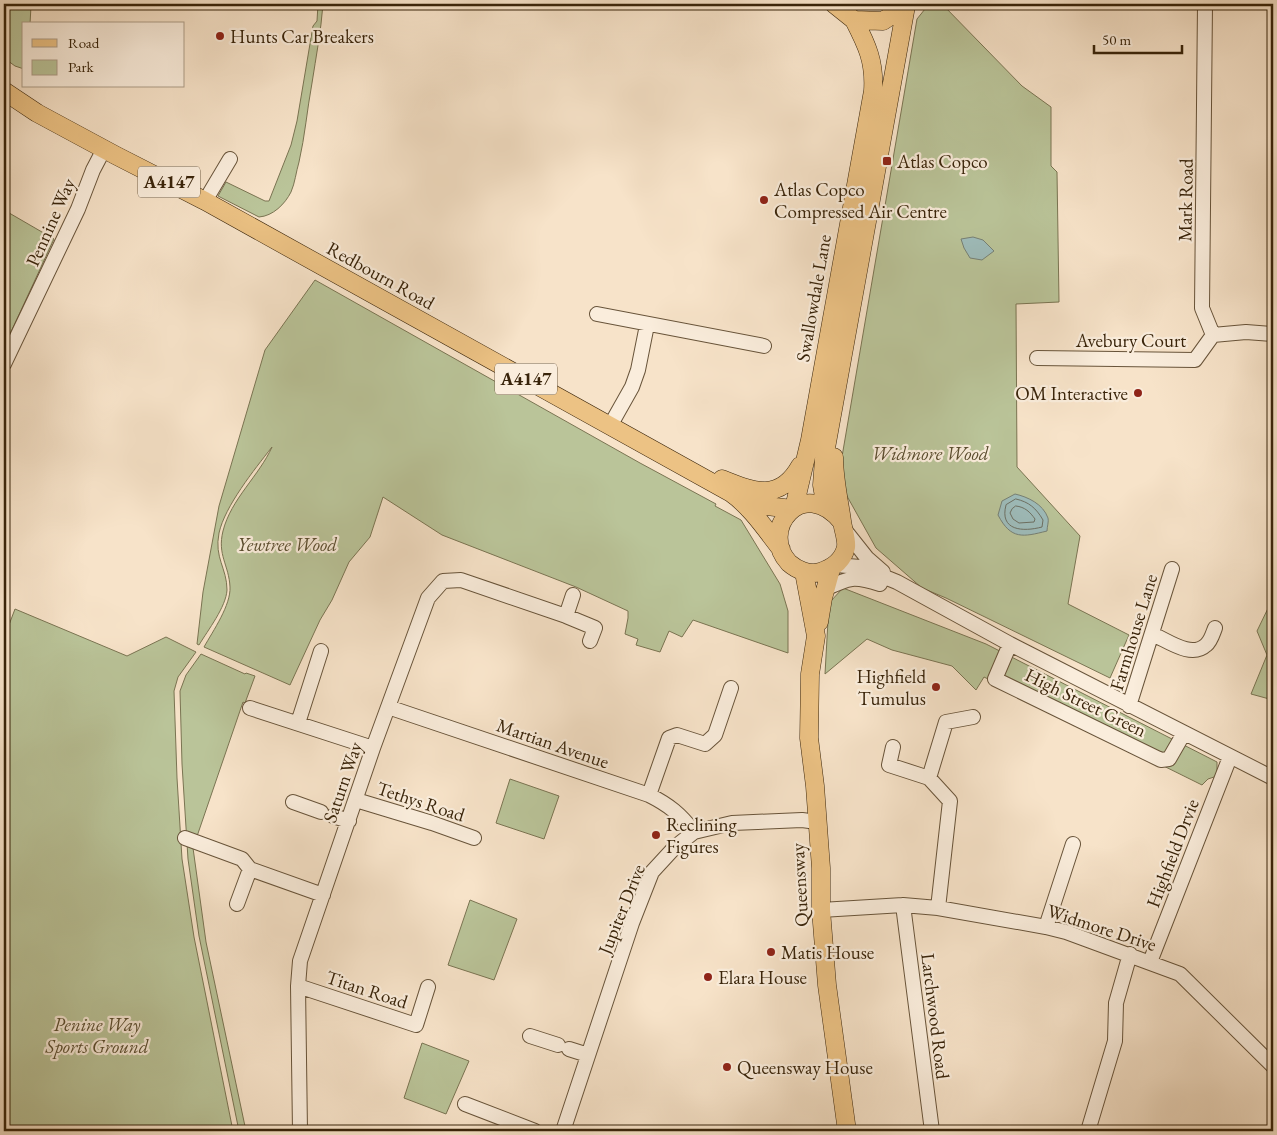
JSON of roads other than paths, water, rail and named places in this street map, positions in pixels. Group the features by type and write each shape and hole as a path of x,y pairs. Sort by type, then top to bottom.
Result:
{"main road":[{"path":"834,4 854,20 882,21 907,5"},
{"path":"826,508 822,473 907,5"},
{"name":"Swallowdale Lane","path":"793,508 810,440 873,91 874,74 868,49 854,20"},
{"name":"Redbourn Road","path":"4,91 37,113 205,201 737,497 767,506 793,508"},
{"path":"843,358 834,478 843,526 846,542 845,549 833,567 815,574 804,572 794,567 782,552 781,528 786,514 793,508 808,503 817,504 835,514 843,526"},
{"name":"Swallowdale Lane","path":"666,456 726,481 756,491 770,492 784,486 799,470 810,440"},
{"name":"Redbourn Road","path":"737,497 782,552"},
{"name":"Queensway","path":"782,552 816,636"},
{"name":"Queensway","path":"816,636 825,589 833,567"},
{"name":"Queensway","path":"804,572 816,636 820,682 815,786 821,868 821,910 827,985 847,1131"}],"street":[{"name":"Mark Road","path":"1205,4 1202,308 1213,335"},
{"name":"Pennine Way","path":"4,364 78,210 93,170 104,149"},
{"path":"205,201 230,159"},
{"path":"597,314 764,346"},
{"path":"610,426 635,379 647,324"},
{"path":"1213,335 1246,332 1273,334"},
{"name":"Avebury Court","path":"1037,358 1195,360 1213,335"},
{"name":"High Street Green","path":"843,526 867,558 897,582"},
{"name":"High Street Green","path":"833,567 860,567 897,582 1010,644 1273,778"},
{"name":"Farmhouse Lane","path":"1129,706 1172,569"},
{"name":"High Street Green","path":"825,589 852,578 863,578 931,601"},
{"name":"Saturn Way","path":"300,1131 298,986 300,962 373,748 428,598 443,580 461,580 566,616 595,628 590,641"},
{"path":"566,616 573,595"},
{"path":"1152,634 1188,650 1195,650 1206,645 1215,628"},
{"name":"High Street Green","path":"1010,644 995,679 1161,760 1169,759 1184,733"},
{"path":"298,723 321,651"},
{"path":"649,795 668,738 677,735 705,744 715,735 731,688"},
{"name":"Martian Avenue","path":"388,707 649,795 666,804 682,816 694,832"},
{"path":"250,708 373,748"},
{"path":"929,778 946,722 973,717"},
{"path":"893,747 889,765 929,778 950,801 938,908"},
{"name":"Highfield Drvie","path":"1150,962 1230,757"},
{"name":"Tethys Road","path":"356,800 474,838"},
{"path":"293,802 349,821"},
{"name":"Jupiter Drive","path":"562,1131 632,923 652,872 674,847 694,832 732,822 802,820 817,822"},
{"path":"185,838 242,859 250,869 323,895"},
{"path":"1046,927 1073,844"},
{"path":"236,904 250,869"},
{"name":"Widmore Drive","path":"821,910 903,905 938,908 1046,927 1130,954 1180,974 1273,1066"},
{"name":"Larchwood Road","path":"903,905 932,1131"},
{"path":"1088,1131 1116,1041 1116,1003 1130,954"},
{"name":"Titan Road","path":"298,986 416,1024 428,986"},
{"path":"530,1036 588,1055"},
{"path":"464,1104 535,1131"}],"water":[{"path":"973,237 983,240 994,251 982,260 970,258 961,239"},
{"path":"1015,494 1030,499 1043,509 1048,518 1047,531 1031,535 1018,535 1008,529 998,515 1002,501"}],"place":[{"name":"Hunts Car Breakers","path":"220,36"},
{"name":"Atlas Copco","path":"887,161"},
{"name":"Atlas Copco Compressed Air Centre","path":"764,200"},
{"name":"OM Interactive","path":"1138,393"},
{"name":"Highfield Tumulus","path":"936,687"},
{"name":"Reclining Figures","path":"656,835"},
{"name":"Matis House","path":"771,952"},
{"name":"Elara House","path":"708,977"},
{"name":"Queensway House","path":"727,1067"}],"park label":[{"name":"Widmore Wood","path":"930,453"},
{"name":"Yewtree Wood","path":"287,544"},
{"name":"Penine Way Sports Ground","path":"97,1035"}]}
